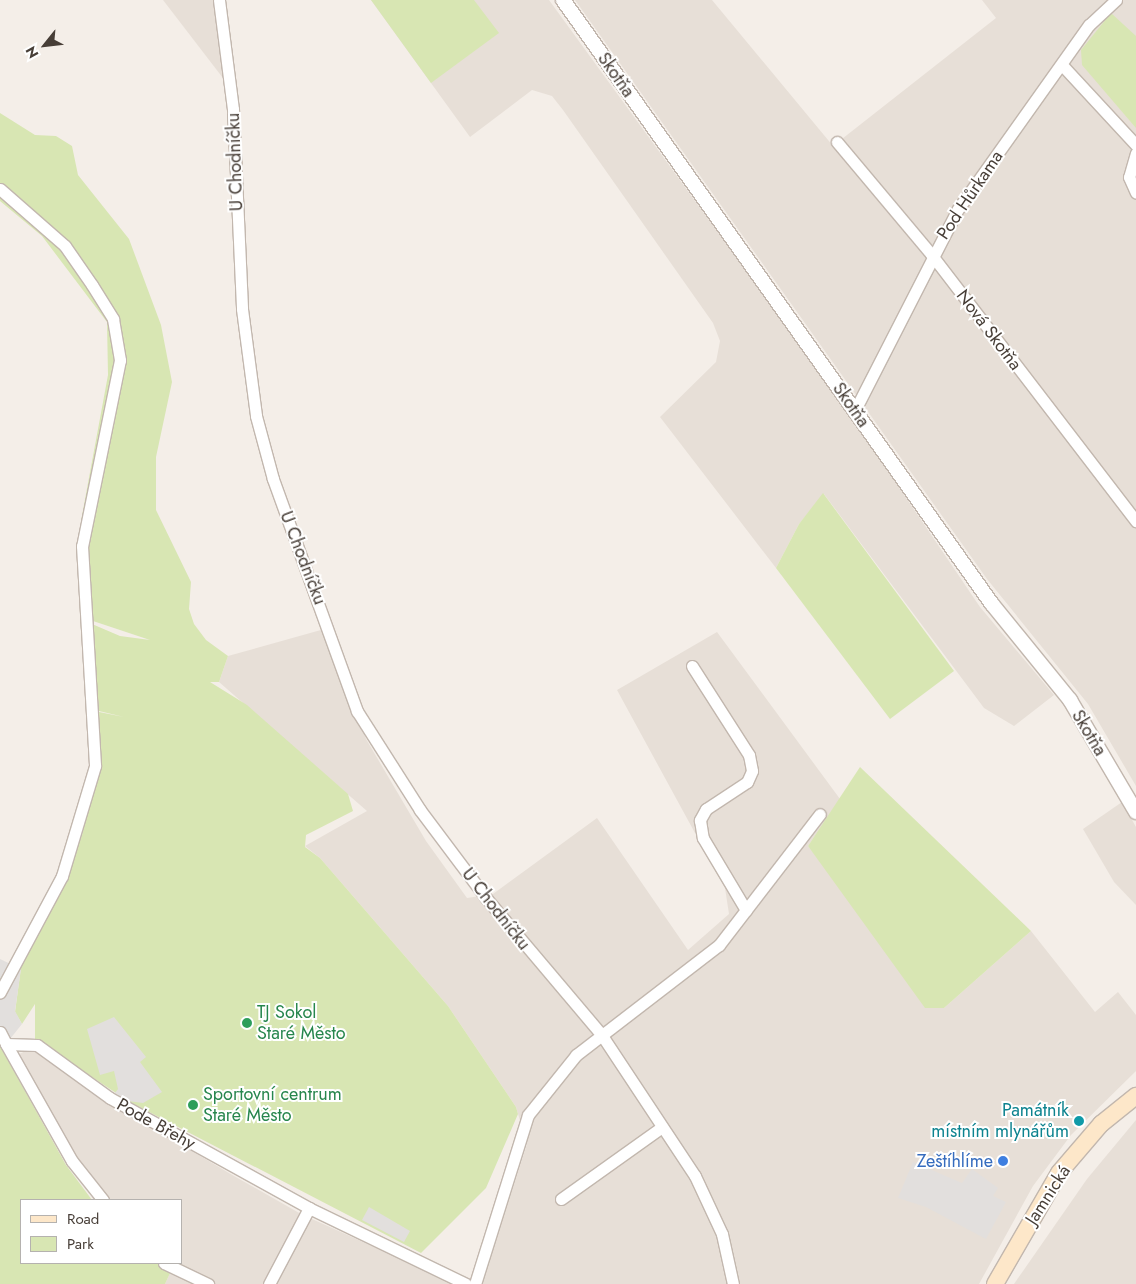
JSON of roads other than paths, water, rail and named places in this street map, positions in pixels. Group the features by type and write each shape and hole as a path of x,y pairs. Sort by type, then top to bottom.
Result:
{"main road":[{"name":"Jamnická","path":"995,1284 1059,1173 1101,1124 1136,1096"}],"street":[{"name":"U Chodníčku","path":"218,0 234,110 242,308 256,416 273,479 357,711 420,810 498,913 601,1034 695,1176 717,1222 733,1284"},
{"name":"Skotňa","path":"563,0 992,604 1070,700 1136,812"},
{"name":"Pod Hůrkama","path":"855,410 932,254 958,209 1089,25 1116,0"},
{"path":"1062,65 1136,145"},
{"name":"Nová Skotňa","path":"837,142 932,254 1136,521"},
{"path":"1136,153 1129,177 1136,193"},
{"path":"0,189 65,246 92,285 112,319 120,360 82,546 95,766 62,876 0,992"},
{"path":"692,666 748,756 752,771 748,782 706,809 700,820 703,838 746,910"},
{"path":"474,1284 528,1115 576,1055 719,945 820,814"},
{"path":"0,1032 72,1161 102,1199"},
{"name":"Pode Břehy","path":"6,1044 37,1045 110,1098 309,1208 466,1284"},
{"path":"561,1199 662,1126"},
{"path":"269,1284 309,1208"},
{"path":"166,1264 208,1284"}],"place":[{"name":"TJ Sokol Staré Město","path":"247,1023"},
{"name":"Sportovní centrum Staré Město","path":"193,1105"},
{"name":"Památník místním mlynářům","path":"1079,1121"},
{"name":"Zeštíhlíme","path":"1003,1161"}]}
